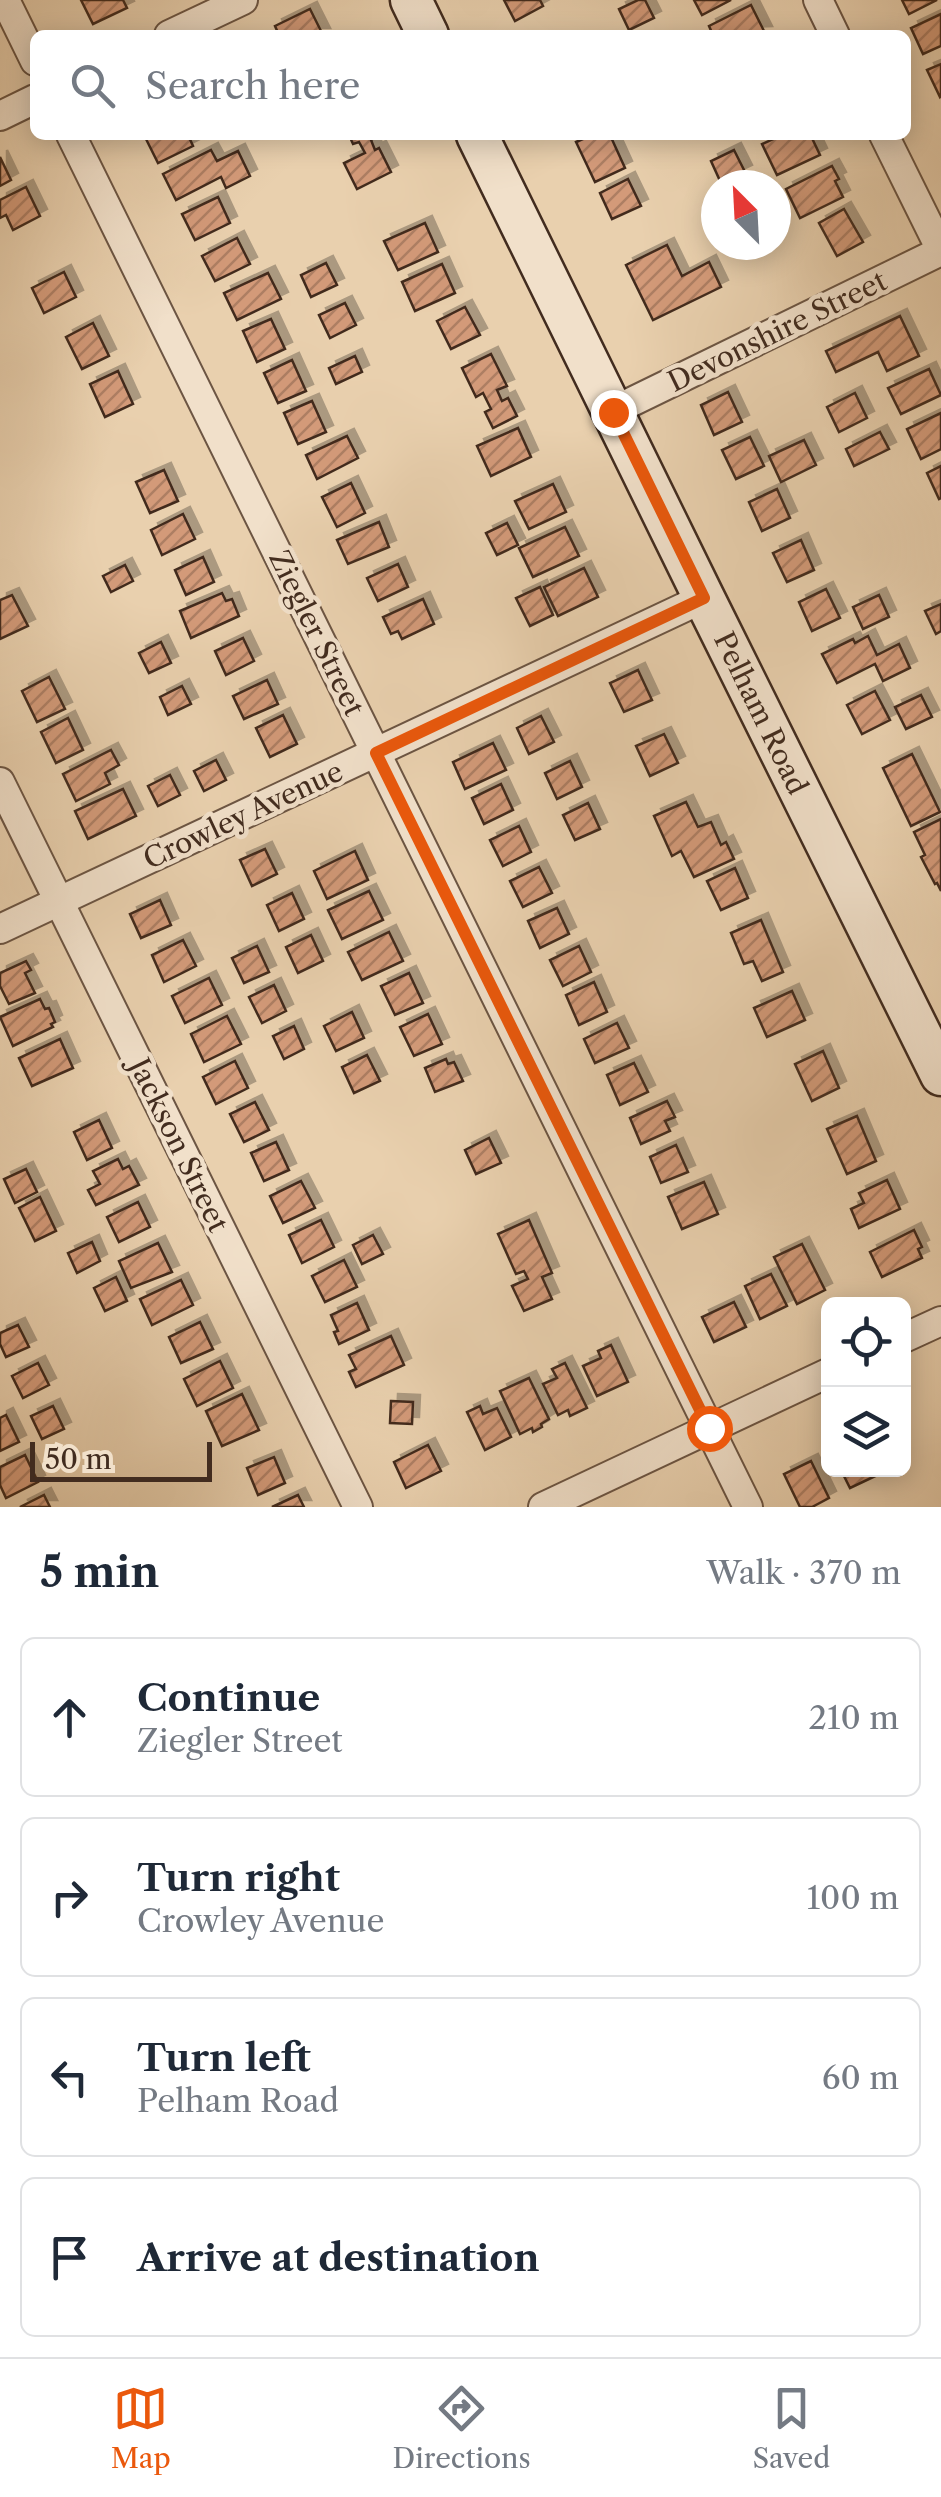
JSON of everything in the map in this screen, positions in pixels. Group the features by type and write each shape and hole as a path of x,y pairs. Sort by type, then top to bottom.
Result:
{"main road":[{"path":"411,0 426,30"},
{"name":"Pelham Road","path":"479,140 941,1074"}],"street":[{"path":"5,0 30,51"},
{"path":"179,30 242,0"},
{"path":"818,0 833,30"},
{"path":"0,116 30,101"},
{"name":"Ziegler Street","path":"73,140 748,1507"},
{"path":"886,140 941,250"},
{"name":"Devonshire Street","path":"613,412 941,250"},
{"name":"Crowley Avenue","path":"0,929 704,598"},
{"name":"Jackson Street","path":"0,782 358,1507"},
{"path":"911,1335 941,1320"},
{"path":"543,1507 821,1376"}],"building":[{"path":"81,0 123,0 127,8 93,24"},
{"path":"504,0 540,0 543,6 515,21"},
{"path":"645,0 654,18 629,30 619,9"},
{"path":"694,0 731,0 702,15"},
{"path":"902,0 937,0 909,14"},
{"path":"751,5 764,30 711,30 709,26"},
{"path":"310,9 320,30 277,30 275,26"},
{"path":"941,14 941,46 923,54 911,28"},
{"path":"941,64 941,96 940,97 927,70"},
{"path":"146,140 190,140 193,146 158,163"},
{"path":"351,140 371,140 391,172 357,189 344,163 365,153 359,142 353,144"},
{"path":"612,140 625,168 595,182 576,142"},
{"path":"771,140 813,140 820,155 788,170 775,170 762,144"},
{"path":"211,150 217,161 238,151 250,176 226,188 221,177 176,200 163,174"},
{"path":"734,150 744,170 715,170 711,161"},
{"path":"0,157 11,180 0,186"},
{"path":"832,166 843,197 800,218 791,199 791,186"},
{"path":"628,179 641,206 612,219 600,193"},
{"path":"26,187 40,216 13,230 6,215 0,218 0,200"},
{"path":"218,197 230,223 195,240 182,214"},
{"path":"844,209 863,242 837,256 819,223"},
{"path":"425,223 438,252 398,270 384,241"},
{"path":"237,238 250,264 215,281 202,256"},
{"path":"667,245 682,276 709,262 721,287 653,320 626,265"},
{"path":"326,263 337,285 311,297 301,275"},
{"path":"442,264 455,293 415,311 402,282"},
{"path":"64,272 76,297 44,313 32,288"},
{"path":"268,273 281,299 237,320 224,293"},
{"path":"345,303 356,325 330,338 319,315"},
{"path":"465,307 480,335 451,349 437,321"},
{"path":"900,316 919,356 887,371 878,352 836,372 826,351"},
{"path":"271,319 285,349 257,362 243,331"},
{"path":"93,323 109,356 82,369 66,337"},
{"path":"491,354 507,386 497,390 502,401 508,398 517,416 493,428 485,412 491,409 483,393 476,397 462,368"},
{"path":"355,356 362,372 336,384 329,368"},
{"path":"292,360 306,391 278,403 264,373"},
{"path":"929,369 941,395 901,414 888,388"},
{"path":"118,371 133,404 105,417 90,384"},
{"path":"728,392 742,422 714,435 701,405"},
{"path":"855,393 867,418 839,432 827,407"},
{"path":"312,401 326,432 298,444 284,413"},
{"path":"941,413 941,449 921,459 907,429"},
{"path":"518,428 531,457 491,476 477,446"},
{"path":"880,432 889,449 854,466 846,449"},
{"path":"347,436 358,458 317,479 306,455"},
{"path":"750,437 764,466 736,479 722,450"},
{"path":"804,440 816,465 781,482 769,456"},
{"path":"941,466 941,498 939,499 927,473"},
{"path":"164,470 178,501 150,513 136,482"},
{"path":"351,483 365,513 337,527 322,497"},
{"path":"553,484 566,512 529,529 515,501"},
{"path":"777,489 790,518 762,531 749,502"},
{"path":"183,514 195,539 162,555 151,530"},
{"path":"379,522 389,547 348,564 337,540"},
{"path":"507,523 518,545 497,555 486,533"},
{"path":"565,527 579,556 533,577 519,548"},
{"path":"801,540 814,570 787,582 773,553"},
{"path":"203,557 214,582 186,595 175,570"},
{"path":"398,564 408,587 378,601 367,578"},
{"path":"125,565 133,581 111,592 103,576"},
{"path":"584,568 598,597 558,616 544,587"},
{"path":"540,587 553,615 530,626 516,598"},
{"path":"826,589 840,618 812,631 799,602"},
{"path":"222,593 226,601 232,599 239,616 191,638 180,611"},
{"path":"12,595 28,626 0,639 0,600"},
{"path":"879,595 889,617 863,629 853,607"},
{"path":"423,599 434,624 402,639 398,631 391,634 383,617"},
{"path":"941,604 941,631 936,634 925,611"},
{"path":"868,636 877,655 899,644 910,668 883,681 875,664 837,683 822,654"},
{"path":"243,638 254,661 226,675 215,651"},
{"path":"161,642 171,663 149,673 139,653"},
{"path":"638,670 652,700 624,712 610,683"},
{"path":"49,677 65,709 37,722 22,691"},
{"path":"267,680 278,704 244,719 233,696"},
{"path":"182,686 191,704 168,715 160,697"},
{"path":"875,691 890,720 862,734 847,705"},
{"path":"921,695 932,717 906,729 895,707"},
{"path":"283,715 297,744 270,757 256,728"},
{"path":"541,716 554,742 529,754 517,728"},
{"path":"68,718 83,750 56,763 41,732"},
{"path":"664,734 678,763 650,776 636,746"},
{"path":"493,743 506,770 465,789 453,762"},
{"path":"111,750 119,765 105,773 110,784 76,801 63,774"},
{"path":"912,754 940,812 911,826 883,768"},
{"path":"216,760 226,780 204,791 194,771"},
{"path":"570,761 582,787 557,799 545,773"},
{"path":"170,775 180,795 158,806 148,786"},
{"path":"501,784 513,810 484,824 472,798"},
{"path":"123,789 136,816 88,839 75,811"},
{"path":"686,802 698,827 711,822 721,845 726,842 734,859 694,877 681,851 672,856 654,816"},
{"path":"588,803 600,829 575,840 563,815"},
{"path":"941,819 941,891 921,857 925,855 914,832"},
{"path":"519,826 531,852 503,866 490,840"},
{"path":"265,849 277,874 252,886 240,860"},
{"path":"355,851 368,880 327,899 314,871"},
{"path":"539,867 552,893 523,907 510,881"},
{"path":"735,868 748,898 721,910 707,881"},
{"path":"369,891 383,920 342,939 328,910"},
{"path":"292,893 304,919 279,931 267,905"},
{"path":"160,900 171,925 141,938 130,914"},
{"path":"557,908 569,934 540,948 528,921"},
{"path":"761,920 783,972 762,981 753,961 744,964 731,933"},
{"path":"389,932 403,961 362,980 348,952"},
{"path":"311,935 323,961 298,973 286,947"},
{"path":"183,940 196,966 164,982 152,955"},
{"path":"257,946 269,972 244,983 232,958"},
{"path":"579,946 591,972 563,986 550,960"},
{"path":"26,961 31,970 25,973 35,993 9,1004 0,986 0,973"},
{"path":"409,973 423,1003 395,1015 381,986"},
{"path":"209,978 222,1005 185,1023 172,996"},
{"path":"594,982 607,1012 579,1025 566,995"},
{"path":"274,985 286,1011 262,1023 249,997"},
{"path":"792,991 805,1020 767,1037 754,1008"},
{"path":"40,999 45,1009 49,1008 53,1027 13,1046 0,1017"},
{"path":"352,1012 364,1038 336,1051 324,1026"},
{"path":"428,1014 442,1044 414,1056 400,1027"},
{"path":"227,1016 241,1044 204,1062 191,1034"},
{"path":"617,1023 629,1048 595,1063 584,1039"},
{"path":"294,1026 304,1049 284,1059 273,1036"},
{"path":"60,1039 73,1068 32,1086 19,1058"},
{"path":"823,1051 839,1088 812,1101 795,1064"},
{"path":"367,1055 380,1081 354,1093 342,1067"},
{"path":"446,1059 448,1064 454,1062 463,1081 435,1092 425,1068"},
{"path":"235,1061 248,1088 216,1104 203,1077"},
{"path":"634,1063 648,1092 620,1105 607,1075"},
{"path":"667,1101 675,1117 665,1121 670,1131 641,1144 630,1118"},
{"path":"255,1102 269,1130 244,1142 230,1114"},
{"path":"857,1116 876,1161 847,1174 827,1129"},
{"path":"99,1120 112,1148 87,1160 74,1132"},
{"path":"489,1138 501,1163 476,1174 465,1150"},
{"path":"276,1142 289,1170 264,1181 251,1153"},
{"path":"676,1145 688,1172 661,1183 650,1157"},
{"path":"118,1159 123,1169 129,1166 139,1185 96,1205 88,1190 100,1184 93,1171"},
{"path":"26,1169 37,1192 15,1203 4,1179"},
{"path":"887,1180 900,1209 859,1228 851,1209 864,1203 859,1193"},
{"path":"301,1181 315,1208 283,1223 270,1196"},
{"path":"704,1182 718,1214 682,1229 668,1197"},
{"path":"40,1197 56,1231 35,1241 19,1208"},
{"path":"138,1202 150,1227 119,1242 107,1217"},
{"path":"321,1220 334,1247 302,1263 289,1235"},
{"path":"529,1220 552,1273 542,1277 552,1299 524,1311 512,1286 528,1279 524,1271 516,1274 498,1234"},
{"path":"914,1230 922,1247 918,1249 922,1258 882,1277 870,1252"},
{"path":"373,1235 383,1254 362,1264 353,1245"},
{"path":"92,1242 100,1261 77,1273 68,1253"},
{"path":"158,1243 172,1272 131,1288 119,1261"},
{"path":"802,1244 825,1290 797,1304 774,1257"},
{"path":"344,1260 357,1287 325,1302 312,1276"},
{"path":"771,1274 787,1306 760,1319 745,1286"},
{"path":"116,1277 127,1301 105,1311 94,1288"},
{"path":"181,1280 193,1305 152,1325 140,1299"},
{"path":"734,1302 746,1327 714,1342 702,1317"},
{"path":"357,1303 369,1330 339,1344 331,1315"},
{"path":"200,1322 213,1349 181,1363 169,1337"},
{"path":"18,1325 29,1347 6,1357 0,1333"},
{"path":"391,1336 404,1365 356,1387 349,1372 356,1369 349,1355"},
{"path":"611,1345 628,1382 597,1396 583,1366 601,1358 598,1351"},
{"path":"220,1361 233,1388 197,1406 184,1379"},
{"path":"38,1363 49,1385 23,1398 12,1376"},
{"path":"565,1363 587,1408 570,1416 568,1410 558,1415 543,1384 557,1378 552,1369"},
{"path":"529,1378 549,1419 533,1432 532,1428 520,1434 500,1391"},
{"path":"242,1394 259,1430 222,1446 206,1411"},
{"path":"391,1401 413,1402 412,1424 390,1423"},
{"path":"53,1406 64,1429 42,1439 31,1416"},
{"path":"480,1406 483,1414 497,1408 511,1437 485,1450 467,1412"},
{"path":"6,1415 19,1442 0,1451 0,1418"},
{"path":"428,1445 441,1471 406,1488 394,1462"},
{"path":"25,1455 38,1482 6,1498 0,1485 0,1467"},
{"path":"274,1457 285,1483 258,1495 247,1468"},
{"path":"811,1461 829,1498 812,1507 800,1507 784,1474"},
{"path":"844,1477 873,1477 850,1488"},
{"path":"44,1495 50,1507 20,1507"},
{"path":"298,1495 304,1507 272,1507"}],"route":[{"path":"613,412 704,598 376,753 709,1428"}]}
